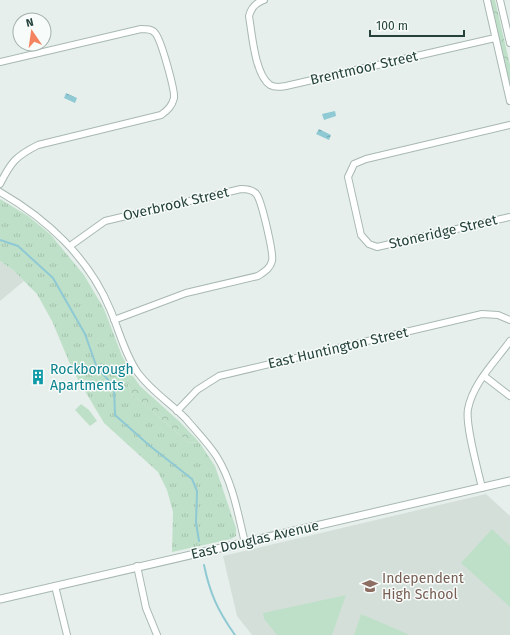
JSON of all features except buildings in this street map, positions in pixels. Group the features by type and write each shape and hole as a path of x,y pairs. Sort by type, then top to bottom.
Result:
{"street":[{"name":"Brentmoor Street","path":"264,0 254,6 249,16 255,50 264,79 275,87 286,86 495,38"},
{"path":"487,0 510,101"},
{"path":"500,0 510,43"},
{"path":"0,62 141,29 154,32 160,40 174,97 170,108 162,115 38,145 21,154 9,167 0,184"},
{"name":"Stoneridge Street","path":"510,125 366,159 354,164 348,177 361,235 369,244 377,247 510,217"},
{"name":"Overbrook Street","path":"70,246 105,221 241,189 252,191 257,194 266,225 273,261 268,270 258,276 186,293 114,320"},
{"path":"0,192 44,221 70,246 92,275 110,308 138,372 157,395 185,418 217,456 231,488 245,543"},
{"name":"East Huntington Street","path":"177,411 197,390 219,376 482,314 498,315 510,320"},
{"path":"482,488 471,440 468,410 476,387 510,341"},
{"path":"484,376 510,396"},
{"name":"East Douglas Avenue","path":"0,599 137,566 245,543 510,481"},
{"path":"137,566 146,608 157,635"},
{"path":"55,586 67,635"}],"shaded area":[{"path":"0,261 13,270 24,281 0,301"},
{"name":"Independent High School","path":"486,494 510,516 510,635 252,635 237,616 223,556"}],"green space":[{"path":"490,0 495,0 510,65 510,89"},
{"path":"0,199 28,216 50,234 84,275 104,309 122,356 133,376 127,381 131,393 189,443 199,442 215,466 236,528 236,536 231,539 172,552 173,512 167,490 158,472 104,423 73,371 52,321 37,294 13,270 0,261"},
{"path":"133,376 140,386 180,422 199,442 189,443 131,393 127,381"},
{"path":"81,404 89,410 97,421 90,426 75,410"},
{"path":"492,529 510,546 510,607 461,563"},
{"path":"346,595 332,635 277,635 264,619 263,613"},
{"path":"361,614 410,635 354,635"}],"water":[{"path":"66,93 77,98 75,103 64,98"},
{"path":"335,111 336,116 324,120 322,114"},
{"path":"319,129 331,135 329,140 316,134"}],"waterway":[{"path":"0,240 18,246 53,278 85,334 97,368 114,386 115,415 150,446 192,479 197,491 196,523 199,541"},
{"path":"204,565 215,602 235,635"}],"place":[{"name":"Rockborough Apartments","path":"38,377"},
{"name":"Independent High School","path":"370,586"}]}
